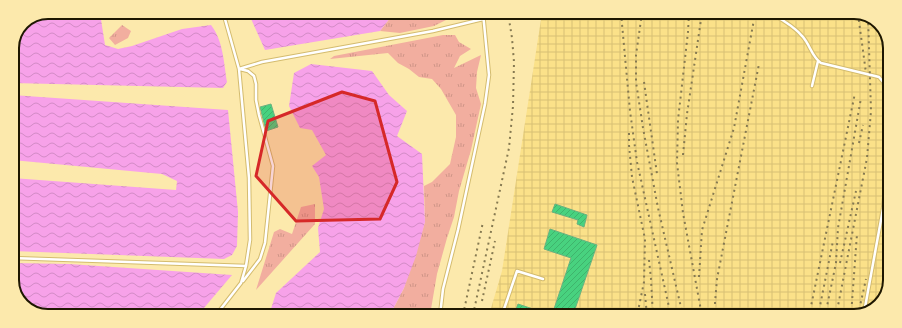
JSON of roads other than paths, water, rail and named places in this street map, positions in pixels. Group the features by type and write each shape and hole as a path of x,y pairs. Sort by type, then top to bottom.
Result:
{"lane":[{"path":"225,19 239,69 250,178 250,240 246,266 241,283"},
{"path":"780,19 804,37 818,61 879,77 883,82"},
{"path":"239,69 262,62 433,31 483,20 489,75 485,104 458,230 443,289 441,309"},
{"path":"812,86 818,61"},
{"path":"221,309 260,259 264,243 273,166 259,115 254,76 248,71 239,69"},
{"path":"865,307 883,209"},
{"path":"19,258 246,266"},
{"path":"504,309 517,271 543,279"}],"water":[{"path":"48,19 101,19 105,45 118,49 132,46 182,29 211,25 221,45 224,60 227,82 223,88 19,83 19,48 21,37 27,27 37,21"},
{"path":"251,19 389,19 380,31 265,50"},
{"path":"311,64 372,71 389,95 407,111 397,136 422,154 425,222 416,256 404,288 393,309 271,309 276,293 320,252 318,228 324,209 319,177 312,166 326,155 312,130 300,128 289,106 294,73"},
{"path":"19,95 228,110 238,212 237,246 232,255 224,259 19,251 19,179 176,190 177,181 162,174 19,161"},
{"path":"19,263 69,264 232,275 203,309 44,309 27,301 22,293 19,282"}],"railway":[{"path":"474,309 509,148 513,106 514,62 509,19"},
{"path":"622,19 630,111 637,162 669,309"},
{"path":"641,19 636,55 636,82 658,208 681,309"},
{"path":"689,19 678,120 677,163 683,213 701,309"},
{"path":"683,155 687,114 701,19"},
{"path":"699,277 702,230 734,128 754,19"},
{"path":"859,20 866,73"},
{"path":"837,309 867,158 871,111 868,23"},
{"path":"715,309 717,279 759,64"},
{"path":"644,82 657,174"},
{"path":"810,309 855,93"},
{"path":"826,309 836,263 838,228 861,98"},
{"path":"859,143 863,125"},
{"path":"629,133 632,177 645,239 644,282 638,309"},
{"path":"840,263 856,191"},
{"path":"464,309 483,222"},
{"path":"852,309 857,234"},
{"path":"482,301 495,241"},
{"path":"819,309 833,241"},
{"path":"649,260 653,309"},
{"path":"859,308 866,279"},
{"path":"645,294 646,309"}]}
